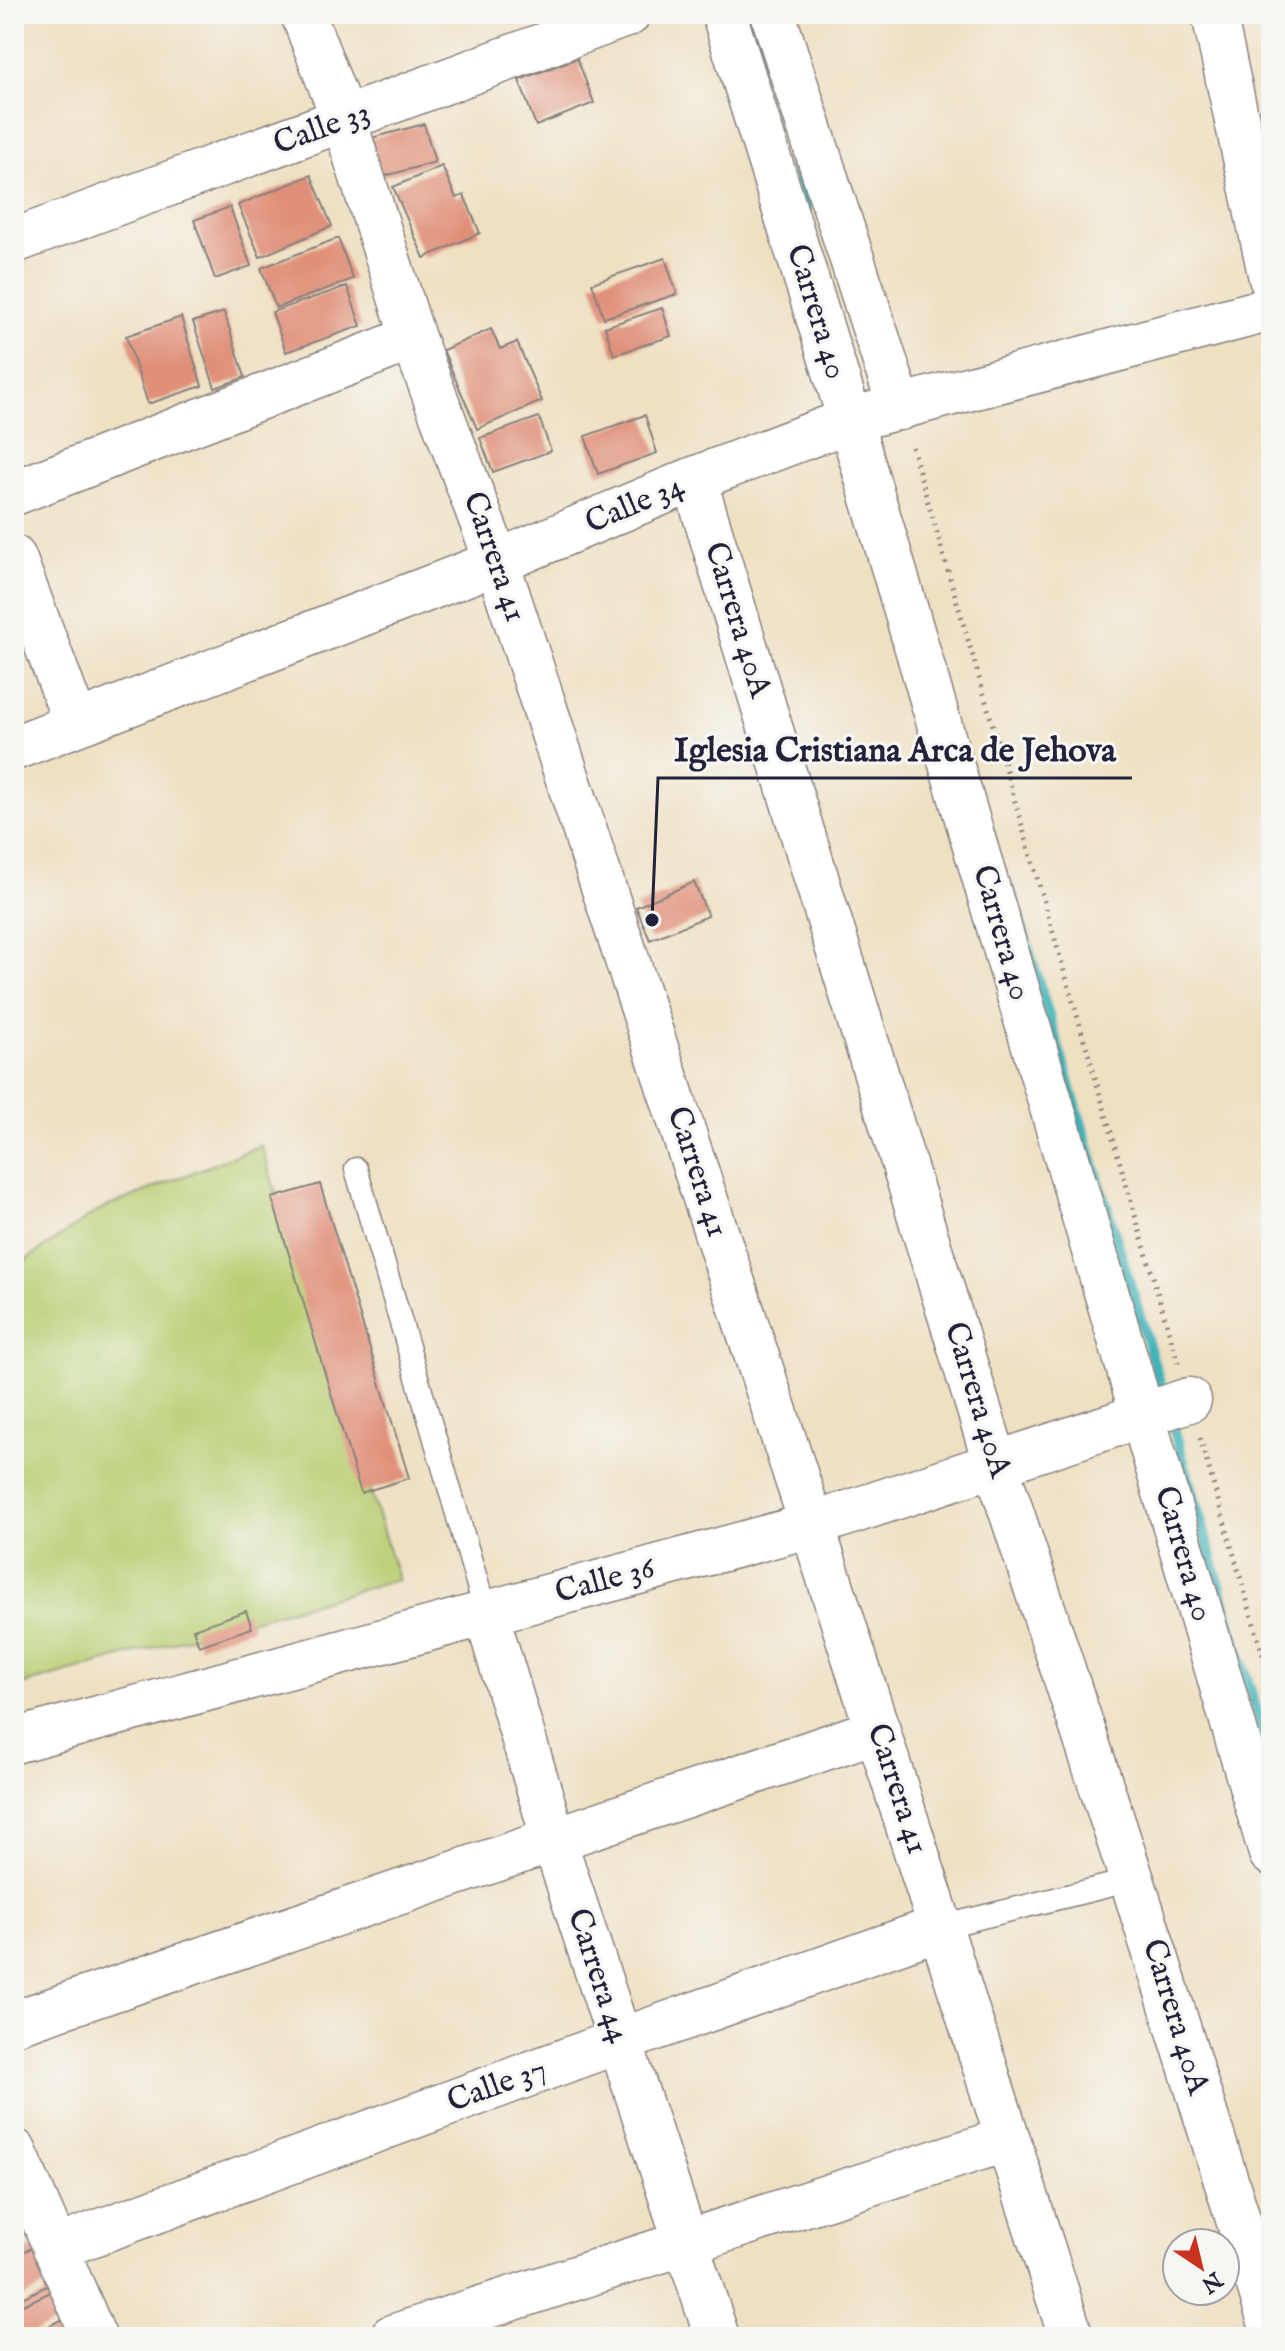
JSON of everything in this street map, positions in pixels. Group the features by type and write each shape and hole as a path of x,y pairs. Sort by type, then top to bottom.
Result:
{"street":[{"name":"Carrera 41","path":"303,14 344,120 413,338 497,562 812,1525 1071,2337"},
{"name":"Calle 33","path":"14,241 628,14"},
{"name":"Carrera 40","path":"724,14 875,414 1167,1408 1271,1853"},
{"path":"773,14 875,414"},
{"path":"1214,14 1271,278"},
{"name":"Calle 34","path":"14,748 497,562 694,479 875,414 1271,309"},
{"path":"14,493 413,338"},
{"name":"Carrera 40A","path":"694,479 996,1465 1132,1880 1269,2318"},
{"path":"14,558 76,724"},
{"name":"Calle 36","path":"14,1741 812,1525 1167,1408"},
{"name":"Carrera 44","path":"486,1613 554,1840 717,2337"},
{"path":"14,2023 878,1730"},
{"name":"Calle 37","path":"55,2248 619,2041 941,1927"},
{"path":"392,2337 1008,2139"},
{"path":"14,2151 94,2337"}],"lane":[{"path":"356,1169 486,1613"},
{"path":"941,1927 1132,1880"}],"path":[{"path":"875,414 1167,1408 1271,1683"}],"green space":[{"path":"261,1145 398,1579 14,1687 14,1268 99,1210"}],"building":[{"path":"577,58 594,103 536,126 519,80"},
{"path":"424,124 435,162 378,178 368,139"},
{"path":"442,166 456,198 464,195 480,233 424,258 393,187"},
{"path":"311,175 332,226 260,257 238,205"},
{"path":"230,207 251,266 215,279 194,220"},
{"path":"338,238 353,279 276,308 261,268"},
{"path":"665,258 677,294 604,318 592,283"},
{"path":"347,286 361,326 286,352 272,312"},
{"path":"662,308 671,336 614,355 605,327"},
{"path":"224,312 245,377 215,388 193,322"},
{"path":"181,317 202,386 148,404 126,336"},
{"path":"491,329 500,349 517,342 542,401 477,429 443,350"},
{"path":"645,415 657,453 598,474 585,436"},
{"path":"539,417 551,451 493,472 480,438"},
{"path":"694,882 708,916 650,940 636,907"},
{"path":"320,1184 409,1478 361,1493 272,1198"},
{"path":"246,1611 252,1628 199,1646 193,1629"},
{"path":"42,2243 59,2280 14,2302 14,2256"},
{"path":"55,2290 68,2317 25,2337 14,2337 14,2309"},
{"path":"66,2326 71,2337 40,2337"}],"waterway":[{"path":"750,14 807,208"},
{"path":"1011,892 1165,1400"},
{"path":"1170,1416 1271,1761"}],"place":[{"name":"Iglesia Cristiana Arca de Jehova","path":"652,920"}]}
